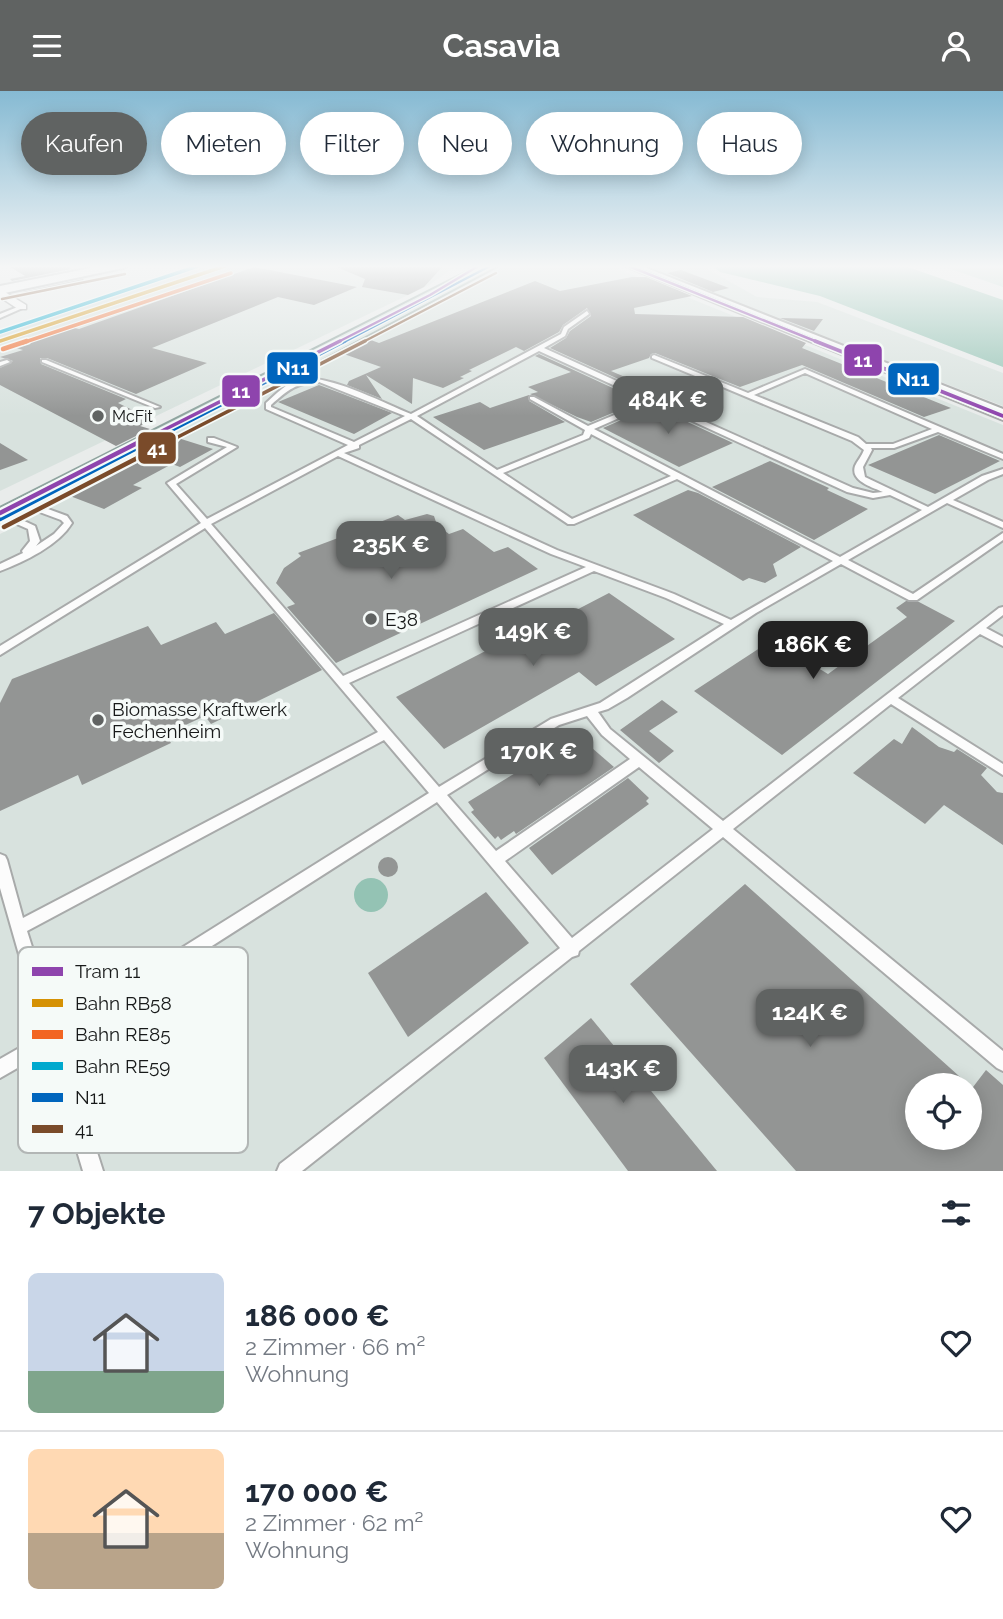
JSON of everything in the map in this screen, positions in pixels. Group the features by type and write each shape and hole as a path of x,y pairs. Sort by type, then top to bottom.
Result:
{"main road":[{"path":"2,513 380,315"},
{"path":"2,513 29,505 395,315"}],"street":[{"path":"755,315 1003,415"}],"lane":[{"path":"0,651 156,552 262,492 413,417 540,349 563,335 566,328 584,315"},
{"path":"540,349 862,495 891,493"},
{"path":"654,357 867,446 894,446 936,430"},
{"path":"44,361 157,407"},
{"path":"748,395 805,371 1003,457"},
{"path":"496,473 586,436 590,428 706,379"},
{"path":"356,446 275,412 268,408 268,404 301,381 320,380 413,417 571,522 677,476"},
{"path":"532,398 913,598 1003,535"},
{"path":"211,440 233,447 171,483 572,950"},
{"path":"867,446 867,454 858,464 858,473 862,479 928,510"},
{"path":"339,454 592,568 670,596 732,624"},
{"path":"197,947 555,722 590,711 623,695 732,624 928,510 1003,471"},
{"path":"946,500 1003,525"},
{"path":"0,568 66,529 66,520 29,505"},
{"path":"2,513 31,526 36,534 36,541 22,556"},
{"path":"341,682 592,568"},
{"path":"287,1171 1003,610"},
{"path":"979,629 1003,642"},
{"path":"891,699 1003,770"},
{"path":"590,711 606,733 1003,1062"},
{"path":"18,928 385,734"},
{"path":"495,860 639,759"},
{"path":"0,860 24,947"},
{"path":"0,1069 18,1059"},
{"path":"87,1153 93,1171"}],"shaded area":[{"path":"54,315 366,315 0,491 0,333"},
{"path":"416,315 732,315 1003,425 1003,1171 0,1171 0,534"},
{"path":"770,315 852,315 1003,373 1003,406"},
{"path":"870,315 1003,315 1003,367"},
{"path":"371,878 383,883 388,895 383,907 371,912 359,907 354,895 359,883"}],"building":[{"path":"117,315 233,315 152,348 207,363 136,394 47,358 40,358 41,364 126,399 118,403 153,420 140,426 150,429 116,446 0,385 0,368 13,361 0,357 23,350 13,347 70,327 79,329"},
{"path":"448,315 577,315 563,325 559,332 524,351 516,347 469,370 472,371 460,377 464,378 443,388 413,378 412,404 366,375 382,399 347,385 349,381 381,367 341,353 368,339 379,343"},
{"path":"591,316 743,317 806,343 802,348 951,408 924,417 802,365 740,387 655,353 649,358 611,371 653,389 647,392 550,348"},
{"path":"780,318 823,319 814,331"},
{"path":"539,354 641,401 591,422 577,417 530,394 538,392 528,387 571,372 535,356"},
{"path":"319,385 392,413 354,434 278,402"},
{"path":"529,395 529,401 565,422 484,450 433,417 480,402 490,408"},
{"path":"653,406 733,443 679,467 603,428"},
{"path":"939,435 1000,461 935,494 868,465"},
{"path":"178,438 213,449 180,467 172,464 133,485 142,488 104,509 70,496"},
{"path":"0,443 28,460 0,470"},
{"path":"770,461 868,509 814,540 712,487"},
{"path":"688,490 801,547 773,564 777,576 765,583 749,578 743,581 633,515"},
{"name":"E38","path":"427,514 434,516 437,525 449,534 463,529 494,552 508,547 538,569 336,663 287,607 295,604 276,583 284,568 301,556 298,553 346,535 342,532 359,526 362,529 398,515 405,520"},
{"path":"609,593 675,639 596,686 579,672 444,749 396,697 505,641 509,645"},
{"path":"906,601 919,602 955,621 782,755 694,691 772,640 828,674 907,617 896,608"},
{"name":"Biomasse Kraftwerk Fechenheim","path":"274,613 322,670 211,724 205,716 166,734 171,743 82,785 78,775 0,811 0,703 12,679 148,626 161,645 216,622 225,634"},
{"path":"662,700 678,712 649,731 674,751 659,763 620,730"},
{"path":"912,727 939,747 954,752 957,749 987,768 981,775 997,792 1003,793 1003,845 944,805 925,824 853,773 894,739 902,744"},
{"path":"577,735 614,767 516,834 514,831 501,840 498,836 495,839 471,812 474,810 468,802"},
{"path":"628,778 649,798 646,801 649,804 552,875 529,848"},
{"path":"384,857 392,857 398,867 392,877 384,877 378,871 378,863"},
{"path":"745,884 956,1073 905,1073 905,1150 982,1150 982,1075 986,1070 1003,1085 1003,1171 796,1171 630,984"},
{"path":"486,892 529,943 408,1037 368,973"},
{"path":"591,1018 717,1171 628,1171 544,1058"}],"tram line":[{"name":"11","path":"0,513 390,315"},
{"name":"11","path":"752,315 1003,416"}],"rail line":[{"name":"RE59","path":"0,332 50,315"},
{"name":"RB58","path":"0,341 77,315"},
{"name":"RE85","path":"3,349 104,315"}],"transit line":[{"name":"N11","path":"0,519 394,315"},
{"name":"41","path":"4,527 414,315"},
{"name":"N11","path":"755,315 1003,415"}],"place":[{"name":"McFit","path":"98,416"},
{"name":"E38","path":"371,619"},
{"name":"Biomasse Kraftwerk Fechenheim","path":"98,720"}]}
